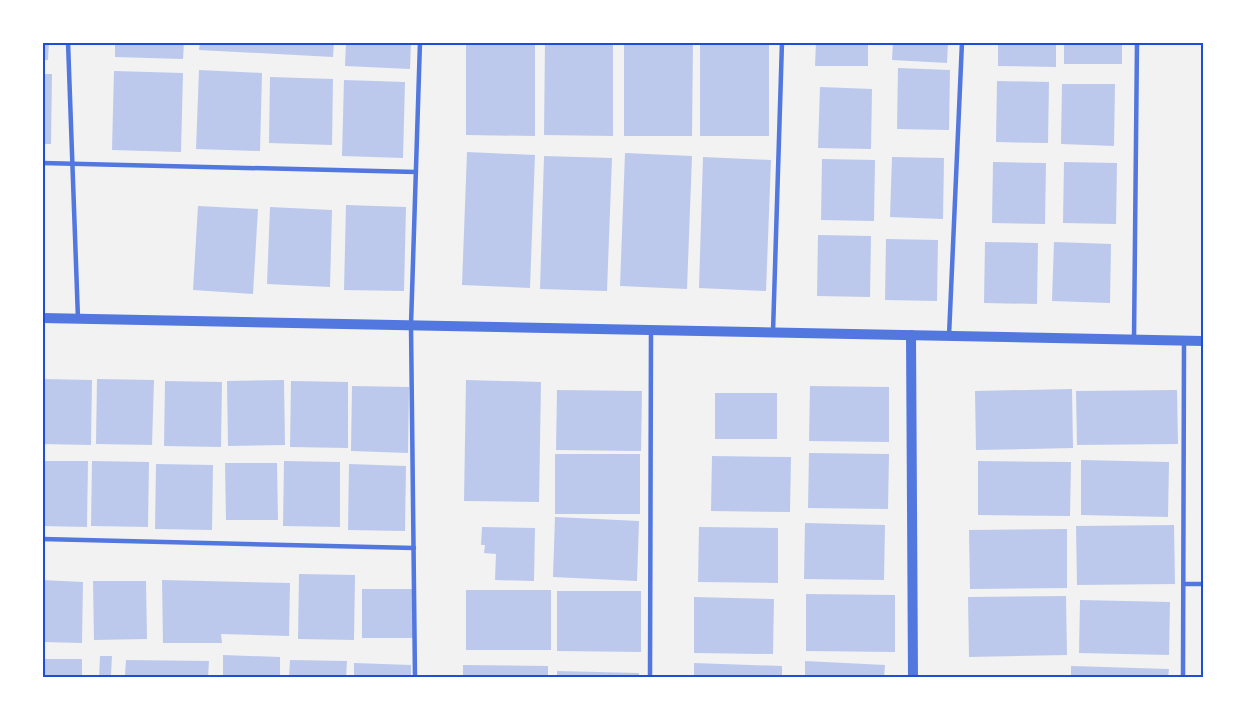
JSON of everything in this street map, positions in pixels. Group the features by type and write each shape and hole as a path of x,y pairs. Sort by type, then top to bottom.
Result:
{"street":[{"path":"42,318 1203,341"},
{"path":"910,335 913,678"}],"lane":[{"path":"68,42 78,319"},
{"path":"415,678 411,326 420,42"},
{"path":"773,332 782,42"},
{"path":"949,336 962,42"},
{"path":"1134,339 1137,42"},
{"path":"42,163 416,172"},
{"path":"650,678 651,330"},
{"path":"1184,340 1184,678"},
{"path":"42,539 414,548"},
{"path":"1184,584 1203,584"}],"building":[{"path":"42,42 49,42 48,60 42,60"},
{"path":"115,42 184,42 183,59 115,57"},
{"path":"200,42 334,42 333,57 199,50"},
{"path":"346,42 411,42 410,69 345,66"},
{"path":"466,42 535,42 535,136 466,135"},
{"path":"545,42 613,42 613,136 544,135"},
{"path":"624,42 693,42 692,136 624,136"},
{"path":"700,42 769,42 769,136 700,136"},
{"path":"816,42 868,42 868,66 815,66"},
{"path":"893,42 948,42 947,63 892,60"},
{"path":"998,42 1056,42 1056,67 998,66"},
{"path":"1064,42 1122,42 1122,64 1064,64"},
{"path":"898,68 950,70 949,130 897,129"},
{"path":"199,70 262,73 260,151 196,149"},
{"path":"114,71 183,73 181,152 112,150"},
{"path":"42,74 52,74 51,144 42,144"},
{"path":"270,77 333,79 332,145 269,143"},
{"path":"344,80 405,82 403,158 342,156"},
{"path":"997,81 1049,82 1048,143 996,142"},
{"path":"1062,84 1115,84 1114,146 1061,144"},
{"path":"820,87 872,89 871,149 818,148"},
{"path":"467,152 535,155 530,288 462,285"},
{"path":"625,153 692,156 687,289 620,286"},
{"path":"544,156 612,158 607,291 540,289"},
{"path":"703,157 771,160 766,291 699,288"},
{"path":"892,157 944,158 943,219 890,217"},
{"path":"822,159 875,160 874,221 821,220"},
{"path":"993,162 1046,163 1045,224 992,223"},
{"path":"1064,162 1117,163 1116,224 1063,223"},
{"path":"346,205 406,207 404,291 344,290"},
{"path":"198,206 258,209 253,294 193,290"},
{"path":"270,207 332,210 330,287 267,284"},
{"path":"818,235 871,236 870,297 817,296"},
{"path":"886,239 938,240 937,301 885,300"},
{"path":"985,242 1038,243 1037,304 984,303"},
{"path":"1054,242 1111,244 1110,303 1052,301"},
{"path":"42,379 92,380 91,445 42,444"},
{"path":"97,379 154,380 152,445 96,444"},
{"path":"284,380 285,445 228,446 227,381"},
{"path":"466,380 541,382 539,502 464,501"},
{"path":"165,381 222,382 221,447 164,446"},
{"path":"291,381 348,382 348,448 290,447"},
{"path":"352,386 409,387 408,453 351,451"},
{"path":"810,386 889,387 889,442 809,441"},
{"path":"1072,389 1073,448 976,450 975,391"},
{"path":"557,390 642,391 641,451 556,450"},
{"path":"1177,390 1178,444 1077,445 1076,391"},
{"path":"715,393 777,393 777,439 715,439"},
{"path":"809,453 889,454 888,509 808,508"},
{"path":"555,454 640,454 640,514 555,514"},
{"path":"712,456 791,457 790,512 711,511"},
{"path":"1081,460 1169,462 1168,517 1081,515"},
{"path":"42,461 88,461 87,527 42,526"},
{"path":"92,461 149,462 148,527 91,526"},
{"path":"284,461 340,462 340,527 283,526"},
{"path":"978,461 1071,462 1070,516 978,515"},
{"path":"225,463 277,463 278,520 226,520"},
{"path":"156,464 213,465 212,530 155,529"},
{"path":"349,464 406,466 405,531 348,530"},
{"path":"555,517 639,521 637,581 553,577"},
{"path":"805,523 885,525 884,580 804,579"},
{"path":"1174,525 1175,584 1077,585 1076,526"},
{"path":"482,527 535,528 534,581 495,580 496,554 484,553 485,545 481,545"},
{"path":"699,527 778,528 778,583 698,582"},
{"path":"1067,529 1067,588 970,589 969,530"},
{"path":"299,574 355,575 354,640 298,639"},
{"path":"42,580 83,582 82,643 42,642"},
{"path":"162,580 290,583 289,636 221,634 222,643 163,643"},
{"path":"93,581 146,581 147,639 94,640"},
{"path":"362,589 415,589 414,638 362,638"},
{"path":"466,590 551,590 551,650 466,650"},
{"path":"557,591 641,591 641,652 557,651"},
{"path":"806,594 895,595 895,652 806,651"},
{"path":"1066,596 1067,655 969,657 968,597"},
{"path":"694,597 774,599 773,654 694,653"},
{"path":"1080,600 1170,602 1169,655 1079,653"},
{"path":"223,655 280,657 280,678 223,678"},
{"path":"100,656 112,656 111,675 125,675 126,660 209,661 208,678 99,678"},
{"path":"42,659 82,659 82,678 42,678"},
{"path":"290,660 347,661 346,678 289,678"},
{"path":"805,661 885,665 884,678 805,678"},
{"path":"354,663 411,665 411,678 354,678"},
{"path":"694,663 782,666 782,678 694,678"},
{"path":"463,665 548,666 548,678 463,678"},
{"path":"1071,666 1169,669 1168,678 1071,678"},
{"path":"557,671 639,673 639,678 557,678"}]}
